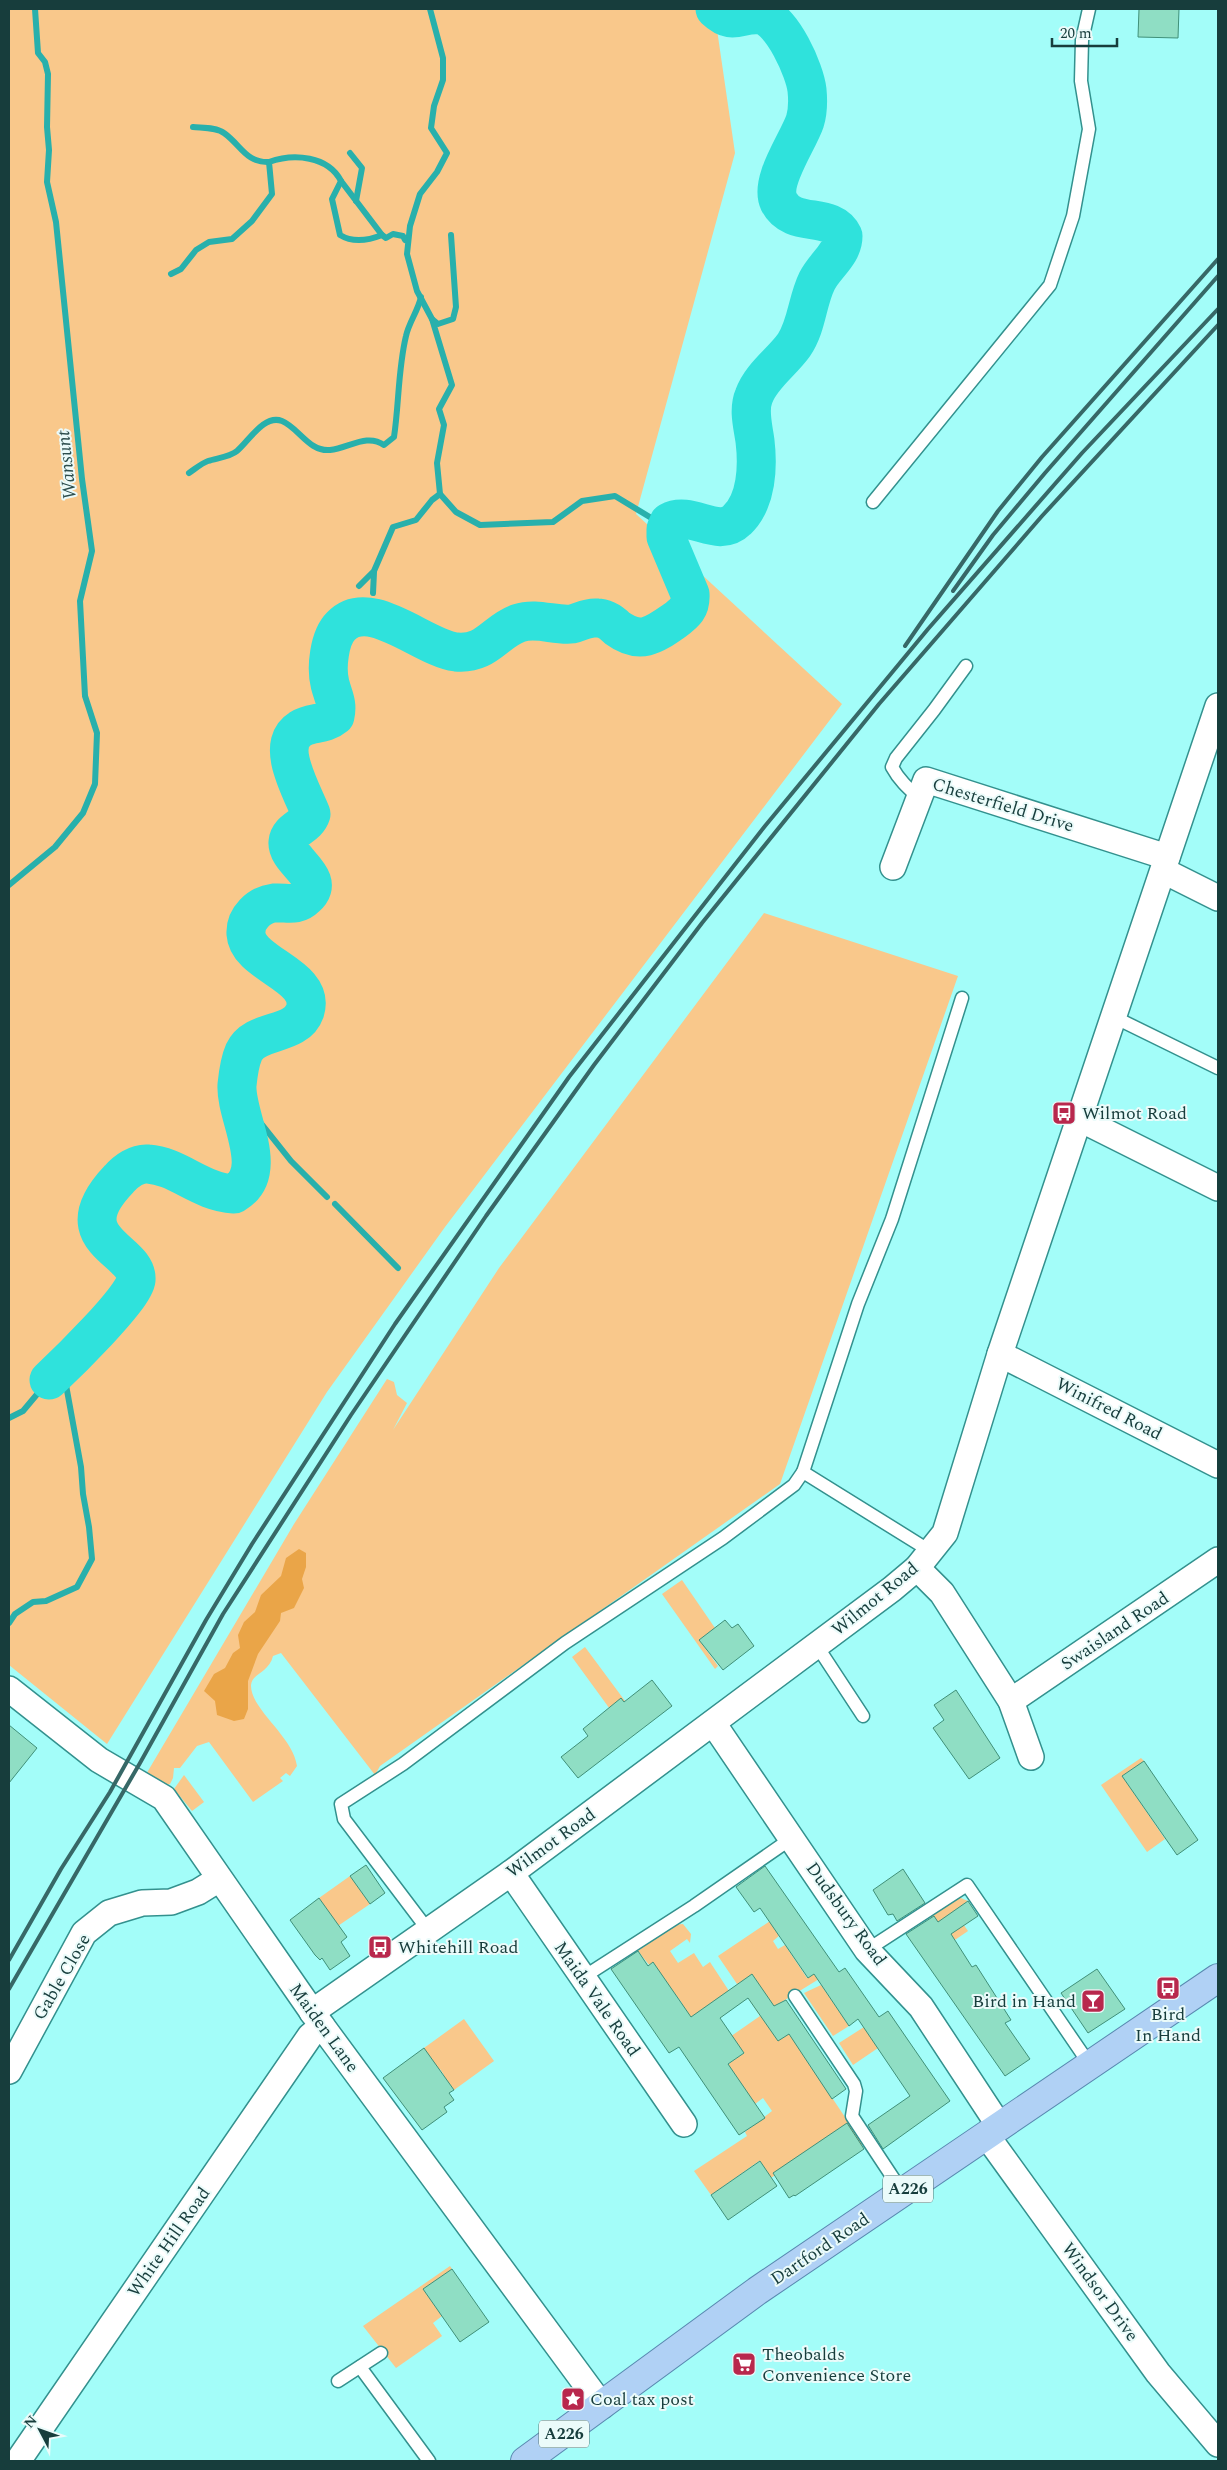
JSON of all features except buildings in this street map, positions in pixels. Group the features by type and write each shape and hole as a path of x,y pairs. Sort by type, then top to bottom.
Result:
{"main road":[{"name":"Dartford Road","path":"526,2461 757,2291 1218,1978"}],"street":[{"name":"Wilmot Road","path":"317,2019 428,1930 511,1873 816,1646 924,1559 945,1533 1000,1354 1114,1017 1166,864 1213,741 1218,706"},
{"name":"Chesterfield Drive","path":"893,867 926,780 1166,864"},
{"path":"1166,864 1218,898"},
{"path":"1080,1119 1218,1188"},
{"name":"Winifred Road","path":"1000,1354 1218,1465"},
{"path":"924,1559 942,1593 1011,1701 1031,1757"},
{"name":"Swaisland Road","path":"1011,1701 1218,1560"},
{"name":"Maiden Lane","path":"9,1689 99,1760 164,1798 317,2019 602,2406"},
{"name":"Dudsbury Road","path":"713,1723 867,1950 921,2007 993,2131"},
{"name":"Maida Vale Road","path":"511,1873 684,2124"},
{"name":"Gable Close","path":"9,2071 84,1934 109,1913 142,1903 171,1902 198,1892 219,1879"},
{"name":"White Hill Road","path":"18,2461 310,2036 317,2019"},
{"name":"Windsor Drive","path":"993,2131 1158,2373 1218,2444"}],"lane":[{"path":"873,502 1050,285 1073,216 1089,129 1080,81 1082,40 1089,9"},
{"path":"919,798 904,786 892,767 896,758 966,666"},
{"path":"428,1930 344,1819 341,1804 411,1759 582,1632 724,1538 794,1485 803,1472 858,1304 892,1219 962,998"},
{"path":"1114,1017 1218,1068"},
{"path":"803,1472 924,1559"},
{"path":"816,1646 863,1716"},
{"path":"582,1978 694,1906 792,1838"},
{"path":"867,1950 967,1885 1090,2065"},
{"path":"795,1996 854,2084 856,2091 852,2112 854,2120 903,2193"},
{"path":"338,2381 381,2353"},
{"path":"360,2367 429,2461"}],"shaded area":[{"path":"9,9 714,9 735,153 636,514 842,704 445,1227 327,1392 107,1744 9,1665"},
{"path":"764,913 958,976 780,1484 380,1766 375,1775 281,1653 273,1656 268,1666 254,1678 251,1685 257,1704 288,1744 294,1755 297,1766 290,1776 286,1773 280,1778 283,1781 253,1802 209,1742 197,1746 180,1768 174,1768 170,1784 167,1785 145,1776 294,1524 387,1379 394,1382 397,1395 407,1403 393,1430 499,1268"},
{"path":"299,1549 306,1553 306,1567 302,1579 304,1588 294,1608 281,1613 280,1621 258,1654 248,1681 248,1709 244,1719 234,1721 217,1715 215,1701 204,1691 214,1674 225,1668 233,1653 240,1648 238,1635 244,1622 255,1612 261,1595 281,1576 286,1558"},
{"path":"682,1580 715,1628 699,1640 718,1666 715,1669 662,1594"},
{"path":"585,1647 628,1705 621,1699 616,1703 615,1716 572,1657"},
{"path":"1141,1758 1144,1761 1122,1776 1165,1839 1147,1852 1101,1785"},
{"path":"184,1775 204,1802 192,1811 174,1789"},
{"path":"350,1876 370,1904 332,1930 328,1911 319,1898"},
{"path":"956,1896 968,1901 954,1911 968,1931 949,1944 930,1916"},
{"path":"770,1921 779,1936 773,1941 778,1949 785,1945 807,1978 815,1973 819,1979 772,2008 863,2144 858,2149 778,2173 771,2178 759,2161 711,2195 694,2171 747,2136 745,2132 772,2111 763,2098 755,2104 727,2065 744,2053 735,2041 694,2069 691,2064 760,2016 748,1998 741,1982 737,1984 718,1956"},
{"path":"683,1924 691,1934 690,1943 687,1939 670,1951 678,1963 694,1953 703,1967 710,1962 729,1991 713,2002 723,2016 698,2033 677,2006 682,2003 637,1949 673,1925"},
{"path":"821,1985 849,2026 833,2036 804,1993"},
{"path":"464,2019 494,2061 454,2090 449,2083 429,2087 444,2075 440,2069 434,2072 424,2048"},
{"path":"864,2027 878,2048 853,2065 839,2043"},
{"path":"450,2266 452,2269 423,2289 442,2316 433,2323 442,2336 396,2368 363,2326"}],"waterway":[{"name":"Wansunt","path":"9,885 55,847 83,813 95,784 97,733 85,696 80,601 92,551 82,479 56,222 47,182 49,150 47,127 48,74 45,62 38,53 35,9"},
{"path":"430,9 443,58 443,80 434,106 431,128 447,153 437,172 420,194 410,226 407,254 417,291 432,319 452,385 439,409 444,425 437,463 440,494 456,512 480,525 553,522 582,501 615,496 653,519"},
{"path":"49,1380 112,1316 124,1301 136,1280 134,1269 99,1230 97,1217 103,1200 122,1176 136,1166 148,1164 169,1169 210,1189 234,1194 245,1184 250,1172 249,1143 238,1098 237,1085 239,1068 244,1052 249,1044 257,1039 293,1025 305,1011 306,999 301,988 292,979 258,954 250,945 246,928 250,918 263,906 274,903 299,902 311,890 312,883 309,876 289,849 288,842 291,834 306,822 311,814 293,770 290,746 293,736 300,729 326,721 335,716 336,703 330,684 329,662 331,645 337,631 353,618 367,617 397,626 443,649 456,652 476,650 490,642 503,631 526,621 572,624 590,618 600,618 608,621 625,633 640,637 647,636 678,618 684,613 689,603 690,594 666,537 666,529 669,522 677,519 686,519 713,526 730,525 744,512 749,503 756,472 756,451 751,412 752,401 762,382 798,338 817,281 837,254 843,236 837,228 830,224 793,215 785,210 779,202 777,193 781,173 805,121 807,109 805,81 791,47 777,26 769,19 761,15 732,18 715,9"},
{"path":"193,127 221,131 255,160 269,162"},
{"path":"350,153 362,168 356,201"},
{"path":"171,274 181,269 196,250 209,242 232,239 252,221 272,194 269,162 279,159 299,157 310,159 328,166 335,173 341,181 332,199 340,235 345,238 360,240 382,235 386,238 393,234 403,236 405,240"},
{"path":"341,181 382,235"},
{"path":"432,319 438,324 453,319 456,307 451,235"},
{"path":"189,473 206,462 234,453 263,425 275,420 288,424 310,444 323,450 337,449 371,440 384,445 394,437 403,348 407,331 421,297"},
{"path":"359,586 374,571 393,527 416,520 432,500 440,494"},
{"path":"373,593 374,572"},
{"path":"239,1103 252,1112 291,1161 327,1197"},
{"path":"335,1204 398,1268"},
{"path":"9,1623 15,1614 33,1602 46,1601 77,1587 92,1559 81,1467 64,1374 68,1362"},
{"path":"9,1418 23,1411 49,1380"}],"railway":[{"path":"905,646 998,511 1042,457 1218,259"},
{"path":"953,591 993,535 1045,473 1218,276"},
{"path":"9,1960 61,1869 110,1792 206,1620 252,1544 395,1324 569,1077 765,826 928,629 1082,453 1218,309"},
{"path":"9,1989 140,1763 223,1614 351,1415 486,1216 594,1065 702,923 879,704 1042,516 1218,325"}],"place":[{"name":"Wilmot Road","path":"1064,1113"},
{"name":"Whitehill Road","path":"380,1947"},
{"name":"Bird In Hand","path":"1168,1988"},
{"name":"Bird in Hand","path":"1093,2001"},
{"name":"Theobalds Convenience Store","path":"744,2364"},
{"name":"Coal tax post","path":"573,2399"}]}
